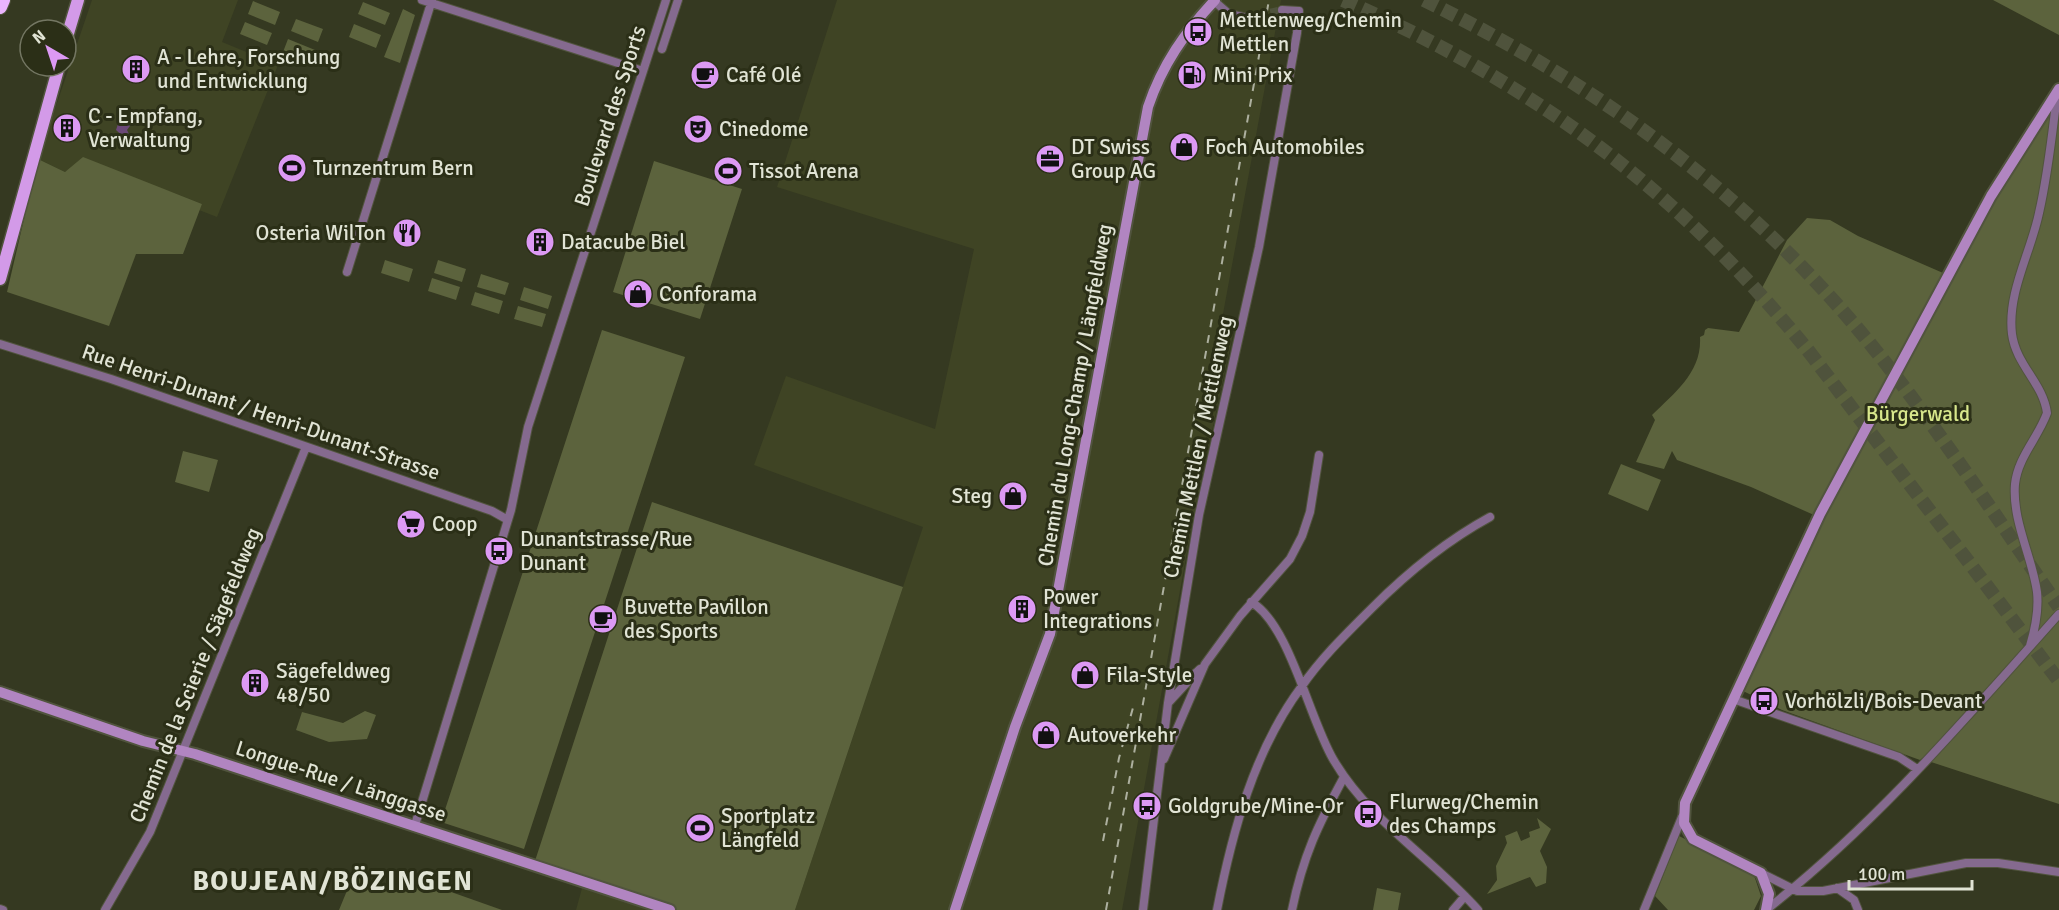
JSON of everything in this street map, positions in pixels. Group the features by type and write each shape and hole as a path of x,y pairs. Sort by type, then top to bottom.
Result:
{"highway":[{"path":"0,6 3,0"}],"main road":[{"path":"73,18 78,0"},
{"path":"0,279 56,78"}],"street":[{"path":"422,0 643,71"},
{"name":"Boulevard des Sports","path":"415,825 452,712 508,520 528,427 666,0"},
{"path":"662,49 678,0"},
{"path":"1214,1 1229,14 1247,18"},
{"name":"Chemin du Long-Champ / Längfeldweg","path":"955,910 1015,727 1050,634 1148,107 1160,75 1172,53 1214,1"},
{"path":"347,272 432,2"},
{"name":"Chemin Mettlen / Mettlenweg","path":"1143,910 1168,703 1199,515 1259,248 1297,33 1299,11 1282,10"},
{"path":"2030,646 2038,602 2017,515 2015,482 2025,453 2047,413 2041,389 2020,361 2015,347 2013,317 2022,267 2039,214 2048,168 2058,91"},
{"path":"1644,910 1685,803 1820,514 1950,277 1991,196 2058,91"},
{"name":"Rue Henri-Dunant / Henri-Dunant-Strasse","path":"0,344 111,379 492,511 508,520"},
{"name":"Chemin de la Scierie / Sägefeldweg","path":"105,910 146,839 306,447"},
{"path":"1168,703 1205,664 1251,602 1290,559 1302,536 1310,512 1319,455"},
{"path":"1217,910 1240,817 1253,778 1267,747 1301,687 1335,644 1426,559 1490,517"},
{"path":"1251,602 1262,608 1281,634 1325,746 1344,777 1382,822 1478,910"},
{"path":"1766,910 1793,889 1917,769 2059,614"},
{"path":"1160,768 1205,664"},
{"path":"1173,672 1185,677 1194,675"},
{"name":"Longue-Rue / Länggasse","path":"0,692 143,741 182,750 670,910"},
{"path":"1733,699 1899,757 1917,769"},
{"path":"1292,910 1305,856 1344,777"},
{"path":"1683,813 1685,828 1693,839 1803,892 1837,888 1966,863 1998,863 2059,872"},
{"path":"1761,873 1769,894 1766,910"},
{"path":"1837,888 1854,900 1858,910"},
{"path":"1453,910 1465,896"}],"shaded area":[{"path":"92,0 238,0 222,42 278,65 217,217 199,210 202,204 174,193 75,166 65,172 38,159 66,78 78,78 78,41"},
{"path":"837,0 1281,0 1220,330 1233,334 1193,519 1122,910 795,910 923,527 754,465 786,376 935,429 974,249 777,187"},
{"path":"130,114 134,115 135,119 127,130 132,140 130,143 116,130 119,121"},
{"path":"584,881 661,910 576,910"}],"green space":[{"path":"1993,0 2059,0 2059,35"},
{"path":"253,1 280,12 275,25 248,14"},
{"path":"363,2 390,13 385,25 358,14"},
{"path":"403,9 415,15 400,63 384,57"},
{"path":"296,19 323,29 318,42 291,31"},
{"path":"245,22 272,33 267,45 240,34"},
{"path":"354,24 381,35 376,48 349,37"},
{"path":"288,39 315,50 310,63 283,52"},
{"name":"Bürgerwald","path":"2059,89 2059,804 1931,762 1925,756 1920,760 1782,710 1741,690 1823,519 1751,487 1677,460 1672,451 1664,469 1636,462 1655,420 1652,415 1692,371 1697,361 1700,337 1708,328 1739,332 1787,240 1807,218 1830,220 1858,236 1950,276"},
{"path":"83,157 202,204 183,254 136,254 109,326 7,292 38,159 65,172"},
{"path":"654,161 742,189 700,319 613,292"},
{"path":"385,260 413,269 409,282 381,273"},
{"path":"438,260 466,269 462,282 434,273"},
{"path":"481,274 509,283 505,295 477,287"},
{"path":"432,278 460,287 456,300 428,291"},
{"path":"524,287 552,296 548,309 520,300"},
{"path":"475,292 503,301 499,314 471,305"},
{"path":"518,306 546,314 542,327 514,319"},
{"path":"602,330 685,357 524,849 441,822"},
{"path":"183,451 218,460 209,492 175,482"},
{"path":"1621,464 1661,480 1648,511 1608,494"},
{"path":"652,502 903,587 795,910 670,910 534,864"},
{"path":"365,711 376,715 367,739 329,742 296,730 302,712 343,723"},
{"path":"1537,818 1551,829 1540,851 1547,867 1546,883 1536,887 1530,877 1487,894 1497,880 1496,866 1507,843 1505,836 1517,831 1521,841 1530,837 1529,832 1540,828"},
{"path":"1679,836 1749,871 1755,878 1761,896 1754,910 1668,910 1655,896"},
{"path":"353,876 400,893 406,876 502,910 339,910"},
{"path":"1377,888 1401,893 1398,910 1373,910"}],"tunnel":[{"path":"1343,0 1412,32 1478,67 1540,105 1599,147 1655,192 1709,241 1810,353 2059,681"},
{"path":"1424,0 1553,70 1614,110 1673,152 1729,198 1782,247 1832,299 1904,387 2059,607"},
{"path":"1247,18 1282,10"}],"railway":[{"path":"1106,910 1269,0"},
{"path":"1103,841 1119,758 1134,704"}],"place":[{"name":"Mettlenweg/Chemin Mettlen","path":"1198,32"},
{"name":"A - Lehre, Forschung und Entwicklung","path":"136,69"},
{"name":"Café Olé","path":"705,75"},
{"name":"Mini Prix","path":"1192,75"},
{"name":"C - Empfang, Verwaltung","path":"67,128"},
{"name":"Cinedome","path":"698,129"},
{"name":"Foch Automobiles","path":"1184,147"},
{"name":"DT Swiss Group AG","path":"1050,159"},
{"name":"Turnzentrum Bern","path":"292,168"},
{"name":"Tissot Arena","path":"728,171"},
{"name":"Osteria WilTon","path":"407,233"},
{"name":"Datacube Biel","path":"540,242"},
{"name":"Conforama","path":"638,294"},
{"name":"Steg","path":"1013,496"},
{"name":"Coop","path":"411,524"},
{"name":"Dunantstrasse/Rue Dunant","path":"499,551"},
{"name":"Power Integrations","path":"1022,609"},
{"name":"Buvette Pavillon des Sports","path":"603,619"},
{"name":"Fila-Style","path":"1085,675"},
{"name":"Sägefeldweg 48/50","path":"255,683"},
{"name":"Vorhölzli/Bois-Devant","path":"1764,701"},
{"name":"Autoverkehr","path":"1046,735"},
{"name":"Goldgrube/Mine-Or","path":"1147,806"},
{"name":"Flurweg/Chemin des Champs","path":"1368,814"},
{"name":"Sportplatz Längfeld","path":"700,828"}],"district":[{"name":"BOUJEAN/BÖZINGEN","path":"333,881"}]}
